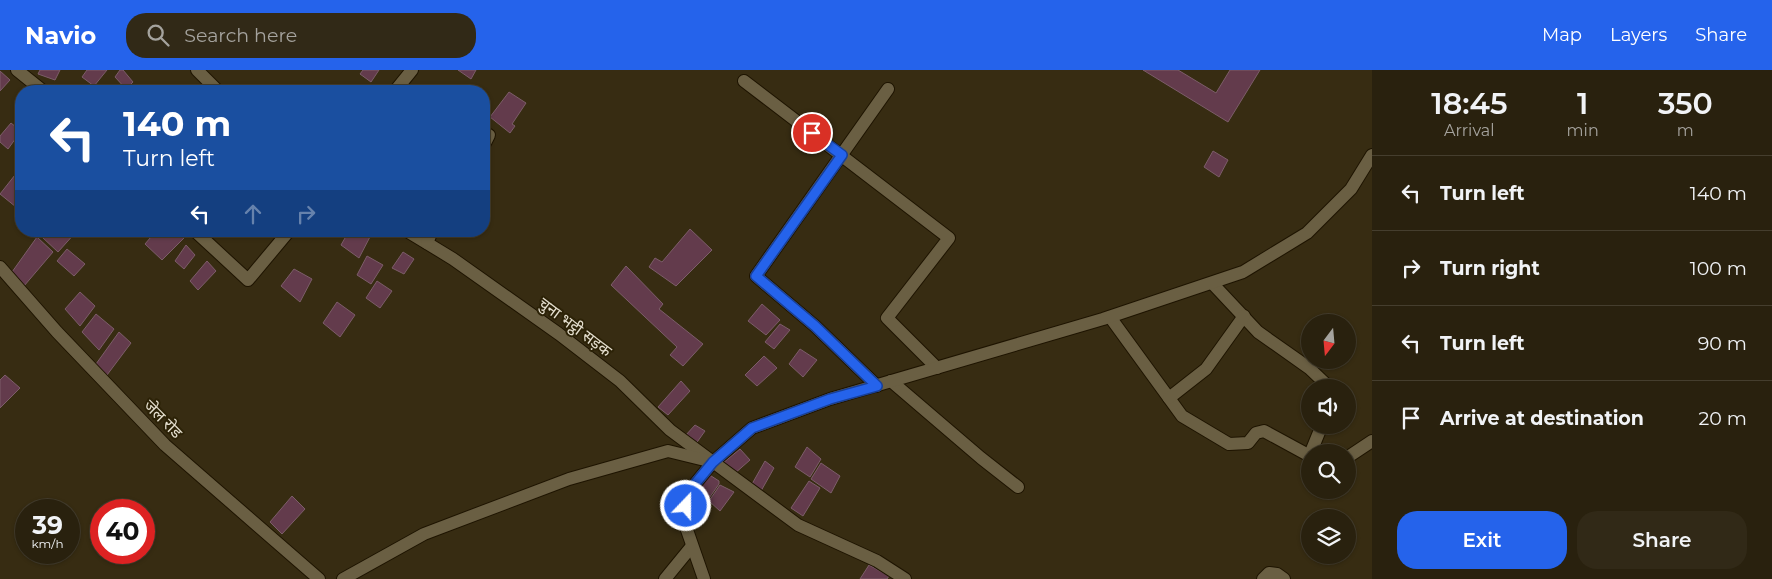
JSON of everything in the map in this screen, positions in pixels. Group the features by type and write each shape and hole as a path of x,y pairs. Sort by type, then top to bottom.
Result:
{"street":[{"path":"17,70 36,85"},
{"path":"197,70 212,85"},
{"path":"400,85 412,70"},
{"path":"744,81 949,238 888,318 937,368"},
{"path":"877,386 815,326 756,276 888,89"},
{"path":"704,579 687,530 686,506 690,490 713,462 752,428 830,399 1110,317 1243,272 1307,233 1351,189 1372,155"},
{"path":"201,237 248,280 284,237"},
{"name":"चुना भट्ठी सड़क","path":"416,237 453,259 559,334 620,381 670,430 798,525 877,561 905,579"},
{"path":"427,244 430,237"},
{"name":"जेल रोड","path":"0,267 57,332 165,446 319,579"},
{"path":"1212,283 1258,332 1309,368 1321,379"},
{"path":"1169,398 1206,369 1244,316"},
{"path":"1110,317 1182,416 1229,444 1248,443 1256,433 1264,431 1301,450"},
{"path":"891,381 980,458 1018,487"},
{"path":"1356,452 1372,441"},
{"path":"343,579 424,534 569,480 668,451 713,462"},
{"path":"666,579 692,546"},
{"path":"1264,579 1269,573 1277,574 1284,579"}],"building":[{"path":"40,70 60,70 55,80 38,74"},
{"path":"87,70 107,70 95,85 82,77"},
{"path":"120,70 123,70 133,82 130,85 122,85 115,77"},
{"path":"363,70 379,70 371,82 360,74"},
{"path":"458,70 476,70 471,79"},
{"path":"1143,70 1178,70 1216,93 1230,70 1260,70 1228,122"},
{"path":"0,71 10,80 0,91"},
{"path":"509,92 526,103 512,124 515,126 510,133 490,117"},
{"path":"11,123 15,126 15,139 8,149 0,142 0,136"},
{"path":"1213,151 1228,160 1219,177 1204,167"},
{"path":"15,175 15,206 0,194"},
{"path":"690,229 712,250 676,286 649,267 655,258 662,262"},
{"path":"37,237 53,252 24,286 12,272"},
{"path":"42,237 72,237 58,252"},
{"path":"151,237 184,238 162,260 145,244"},
{"path":"346,237 370,237 359,258 341,245"},
{"path":"186,245 195,255 184,269 175,261"},
{"path":"67,249 85,264 74,276 57,261"},
{"path":"403,252 414,259 404,274 392,268"},
{"path":"367,256 383,265 371,284 357,275"},
{"path":"207,261 216,271 198,290 190,281"},
{"path":"626,266 663,304 659,309 703,344 683,366 670,355 677,347 611,285"},
{"path":"294,269 312,279 300,302 281,286"},
{"path":"377,281 392,291 380,308 366,298"},
{"path":"80,292 95,306 80,326 65,309"},
{"path":"337,302 355,315 340,337 323,323"},
{"path":"762,304 780,320 766,335 748,321"},
{"path":"96,314 114,329 99,350 82,332"},
{"path":"780,324 790,330 774,349 765,342"},
{"path":"119,332 131,343 107,375 96,364"},
{"path":"800,349 817,360 803,377 789,364"},
{"path":"764,356 777,368 757,386 745,375"},
{"path":"5,375 20,388 0,408 0,380"},
{"path":"681,381 690,391 668,415 658,407"},
{"path":"695,425 705,431 695,445 685,436"},
{"path":"807,447 821,459 810,477 795,467"},
{"path":"740,449 750,460 734,474 723,463"},
{"path":"765,461 774,468 761,491 752,484"},
{"path":"821,463 840,476 831,493 811,479"},
{"path":"708,474 719,481 719,484 707,501 698,494"},
{"path":"809,481 820,488 803,516 791,508"},
{"path":"720,485 734,492 720,511 709,501"},
{"path":"292,496 305,509 282,534 270,522"},
{"path":"869,565 889,576 887,579 860,579"}],"route":[{"path":"686,506 690,490 713,462 752,428 830,399 877,386 815,326 756,276 842,155 812,133"}]}
